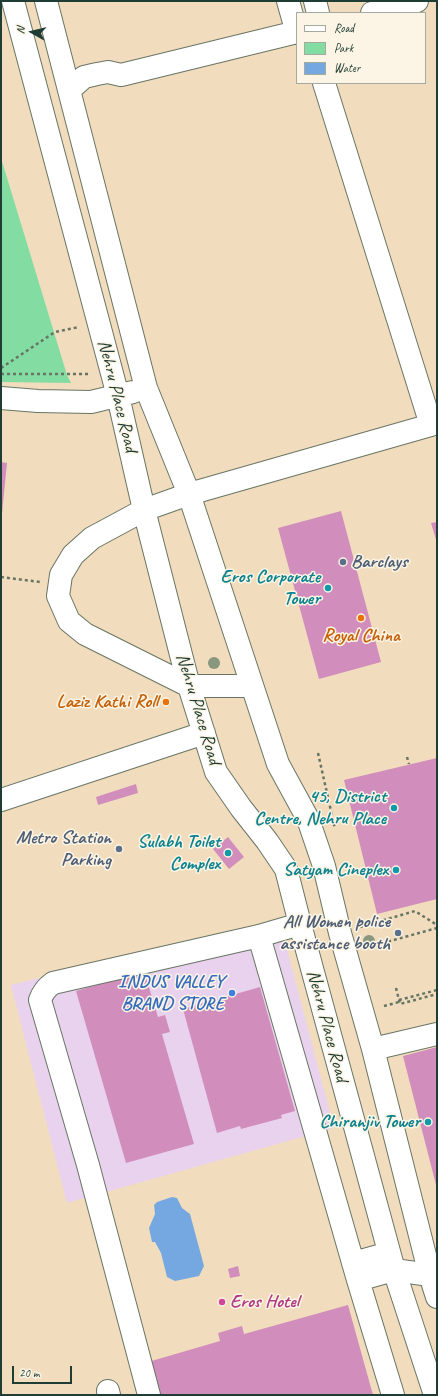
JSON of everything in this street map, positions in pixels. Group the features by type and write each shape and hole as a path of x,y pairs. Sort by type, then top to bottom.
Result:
{"street":[{"name":"Nehru Place Road","path":"13,1 118,396 144,510 189,686 216,772 286,869 392,1261 435,1395"},
{"name":"Nehru Place Road","path":"46,1 71,85 146,388 189,494 278,764 308,819 324,866 340,932 434,1274 437,1297"},
{"path":"288,1 296,29"},
{"path":"315,1 318,12"},
{"path":"376,12 418,1"},
{"path":"37,94 71,85 86,88 102,85 110,83 121,75 296,32"},
{"path":"252,686 189,686 85,634 69,621 58,596 61,575 73,555 92,538 144,510 189,494 431,425 324,84"},
{"path":"1,398 38,401 91,402 146,388"},
{"path":"1,800 15,797 204,733"},
{"path":"149,1395 88,1165 40,1000 46,988 53,983 259,936 300,924"},
{"path":"259,936 355,1271 393,1395"},
{"path":"373,1049 437,1034"},
{"path":"355,1271 392,1261 434,1274"}],"path":[{"path":"1,368 55,332 99,323"},
{"path":"1,374 112,373"},
{"path":"1,577 60,585"},
{"path":"407,757 409,764"},
{"path":"358,927 415,911 437,927"},
{"path":"366,948 437,927"},
{"path":"396,988 400,1004 437,994"},
{"path":"384,1006 437,990"}],"shaded area":[{"path":"279,919 334,1128 67,1203 11,985"}],"green space":[{"path":"1,158 67,375 71,383 1,382"}],"water":[{"path":"172,1197 177,1198 182,1208 190,1214 204,1266 199,1276 175,1281 167,1277 161,1253 155,1242 152,1242 149,1228 155,1214 154,1205 157,1202"}],"building":[{"path":"1,462 7,463 2,514 1,514"},
{"name":"Eros Corporate Tower","path":"341,511 381,662 319,679 278,528"},
{"path":"437,522 437,543 431,523"},
{"name":"45, District Centre, Nehru Place","path":"437,758 437,899 377,914 344,780"},
{"path":"136,784 138,793 98,805 96,797"},
{"name":"Sulabh Toilet Complex","path":"228,837 244,857 229,869 213,849"},
{"path":"144,971 158,1017 165,1015 170,1032 162,1034 194,1144 126,1163 76,991"},
{"path":"260,987 295,1111 281,1115 282,1118 241,1129 240,1126 217,1133 183,1009"},
{"name":"Chiranjiv Tower","path":"437,1047 437,1185 436,1185 403,1056"},
{"path":"238,1266 240,1276 230,1278 228,1269"},
{"path":"348,1305 373,1395 157,1395 148,1362 220,1341 218,1333 242,1326 244,1334"}],"place":[{"name":"Barclays","path":"343,562"},
{"name":"Eros Corporate Tower","path":"328,588"},
{"name":"Royal China","path":"361,618"},
{"name":"Laziz Kathi Roll","path":"166,702"},
{"name":"45, District Centre, Nehru Place","path":"394,808"},
{"name":"Metro Station Parking","path":"119,849"},
{"name":"Sulabh Toilet Complex","path":"228,853"},
{"name":"Satyam Cineplex","path":"396,870"},
{"name":"All Women police assistance booth","path":"398,933"},
{"name":"INDUS VALLEY BRAND STORE","path":"232,993"},
{"name":"Chiranjiv Tower","path":"428,1122"},
{"name":"Eros Hotel","path":"222,1302"}]}
